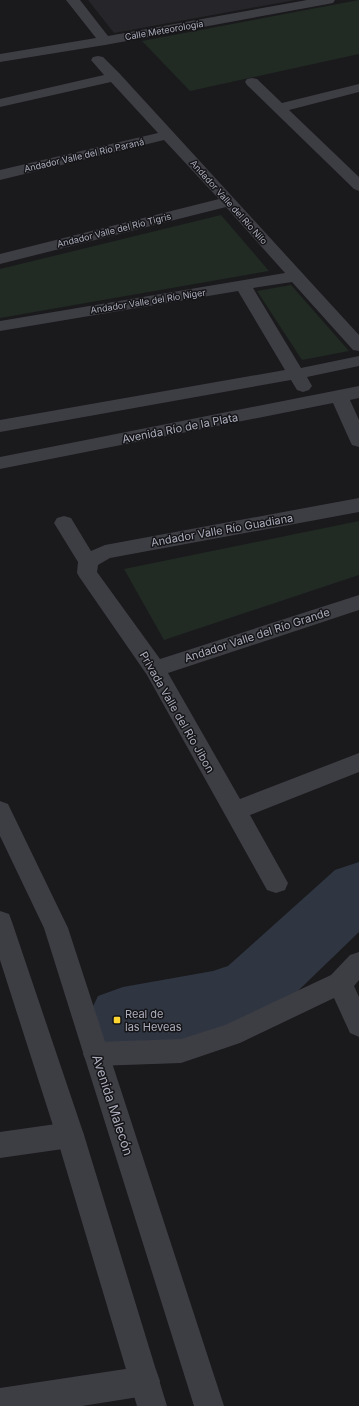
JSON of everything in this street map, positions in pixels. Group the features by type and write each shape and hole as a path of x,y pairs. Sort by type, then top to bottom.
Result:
{"street":[{"path":"72,0 105,41"},
{"name":"Calle Meteorología","path":"0,58 105,41 328,0"},
{"name":"Andador Valle del Río Nilo","path":"98,60 229,201 359,346"},
{"path":"0,103 115,77"},
{"path":"252,82 359,186"},
{"path":"279,108 359,88"},
{"name":"Andador Valle del Río Paraná","path":"0,175 168,136"},
{"path":"344,171 359,167"},
{"name":"Andador Valle del Río Tigris","path":"0,259 229,201"},
{"name":"Andador Valle del Río Níger","path":"0,326 296,276"},
{"path":"243,286 312,402"},
{"path":"0,426 296,374 359,361"},
{"name":"Avenida Río de la Plata","path":"0,463 359,392"},
{"path":"339,396 359,441"},
{"name":"Andador Valle Río Guadiana","path":"88,562 105,552 359,505"},
{"name":"Privada Valle del Río Jibon","path":"64,523 88,562 88,573 155,668 234,811 276,883"},
{"name":"Andador Valle del Río Grande","path":"155,668 359,602"},
{"path":"234,811 359,762"},
{"name":"Avenida Malecón","path":"0,811 56,928 210,1406"},
{"path":"0,1403 149,1394 70,1135 2,929"},
{"path":"96,1054 181,1050 231,1035 340,983 359,964"},
{"path":"340,983 359,1025"},
{"path":"0,1145 70,1135"}],"shaded area":[{"path":"88,0 295,0 114,33"},
{"path":"359,0 359,54 190,91 142,41"},
{"path":"221,215 269,271 0,318 0,269"},
{"path":"291,285 349,351 302,360 257,291"},
{"path":"359,521 359,575 164,640 124,569"}],"waterway":[{"path":"123,1019 213,1003 251,990 359,890"}],"place":[{"name":"Real de las Heveas","path":"117,1020"}]}
